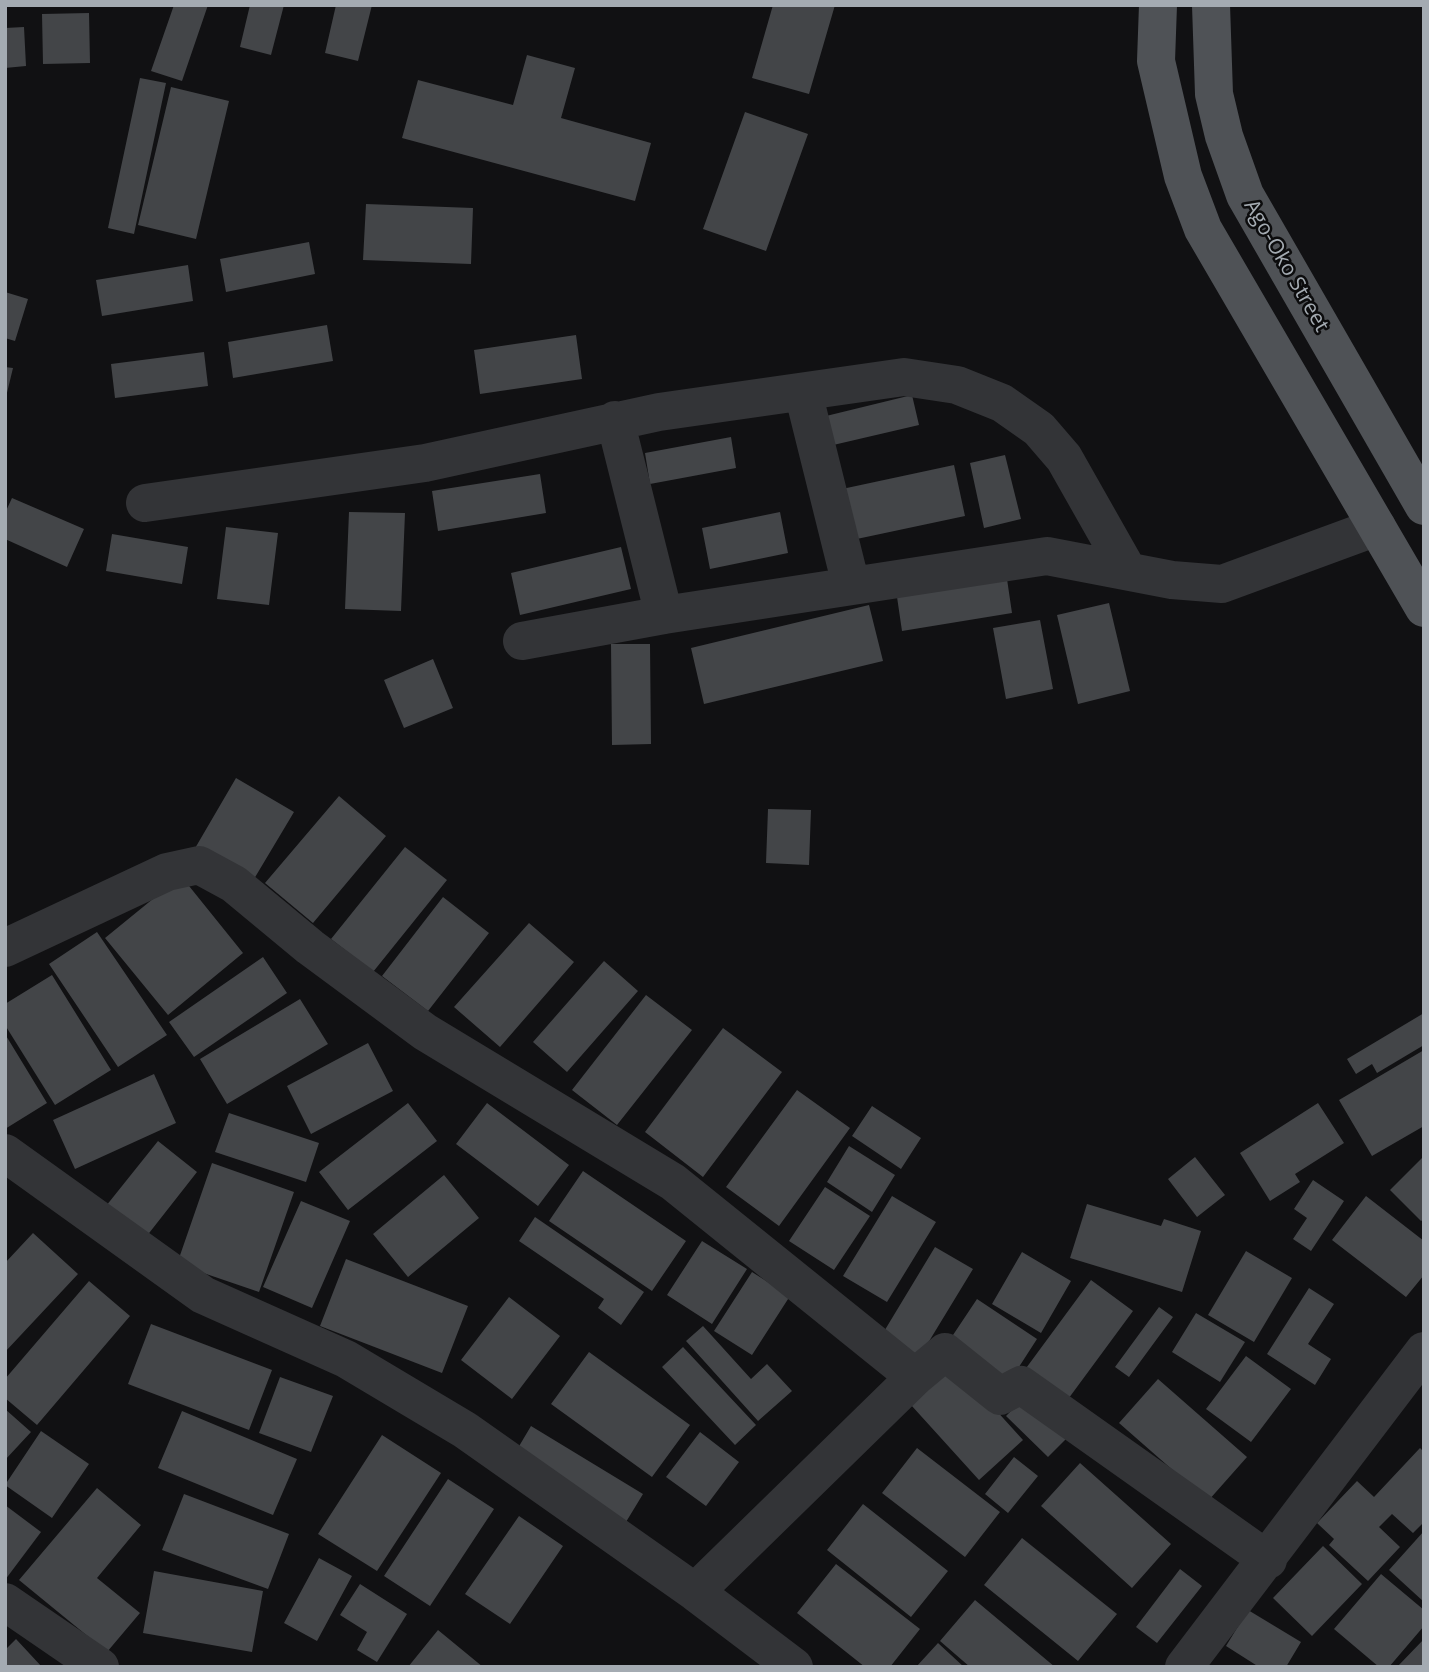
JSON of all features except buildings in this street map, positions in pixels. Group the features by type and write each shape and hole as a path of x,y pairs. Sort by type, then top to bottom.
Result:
{"main road":[{"path":"1158,5 1156,61 1183,176 1203,229 1424,608"},
{"name":"Ago-Oko Street","path":"1211,5 1214,93 1224,136 1245,195 1424,506"}],"street":[{"path":"145,503 425,463 615,420 904,377 957,385 1002,403 1039,429 1064,458 1128,571"},
{"path":"803,392 851,585"},
{"path":"615,420 664,615"},
{"path":"522,641 664,615 1046,556 1172,580 1222,584 1377,527"},
{"path":"5,948 167,872 199,865 233,884 310,947 425,1032 673,1182 915,1377"},
{"path":"5,1153 203,1295 346,1359 453,1423 695,1592 794,1667"},
{"path":"1184,1667 1268,1560 1424,1351"},
{"path":"695,1592 915,1377 946,1352 1000,1396 1021,1385 1268,1560"},
{"path":"5,1601 100,1667"}]}
